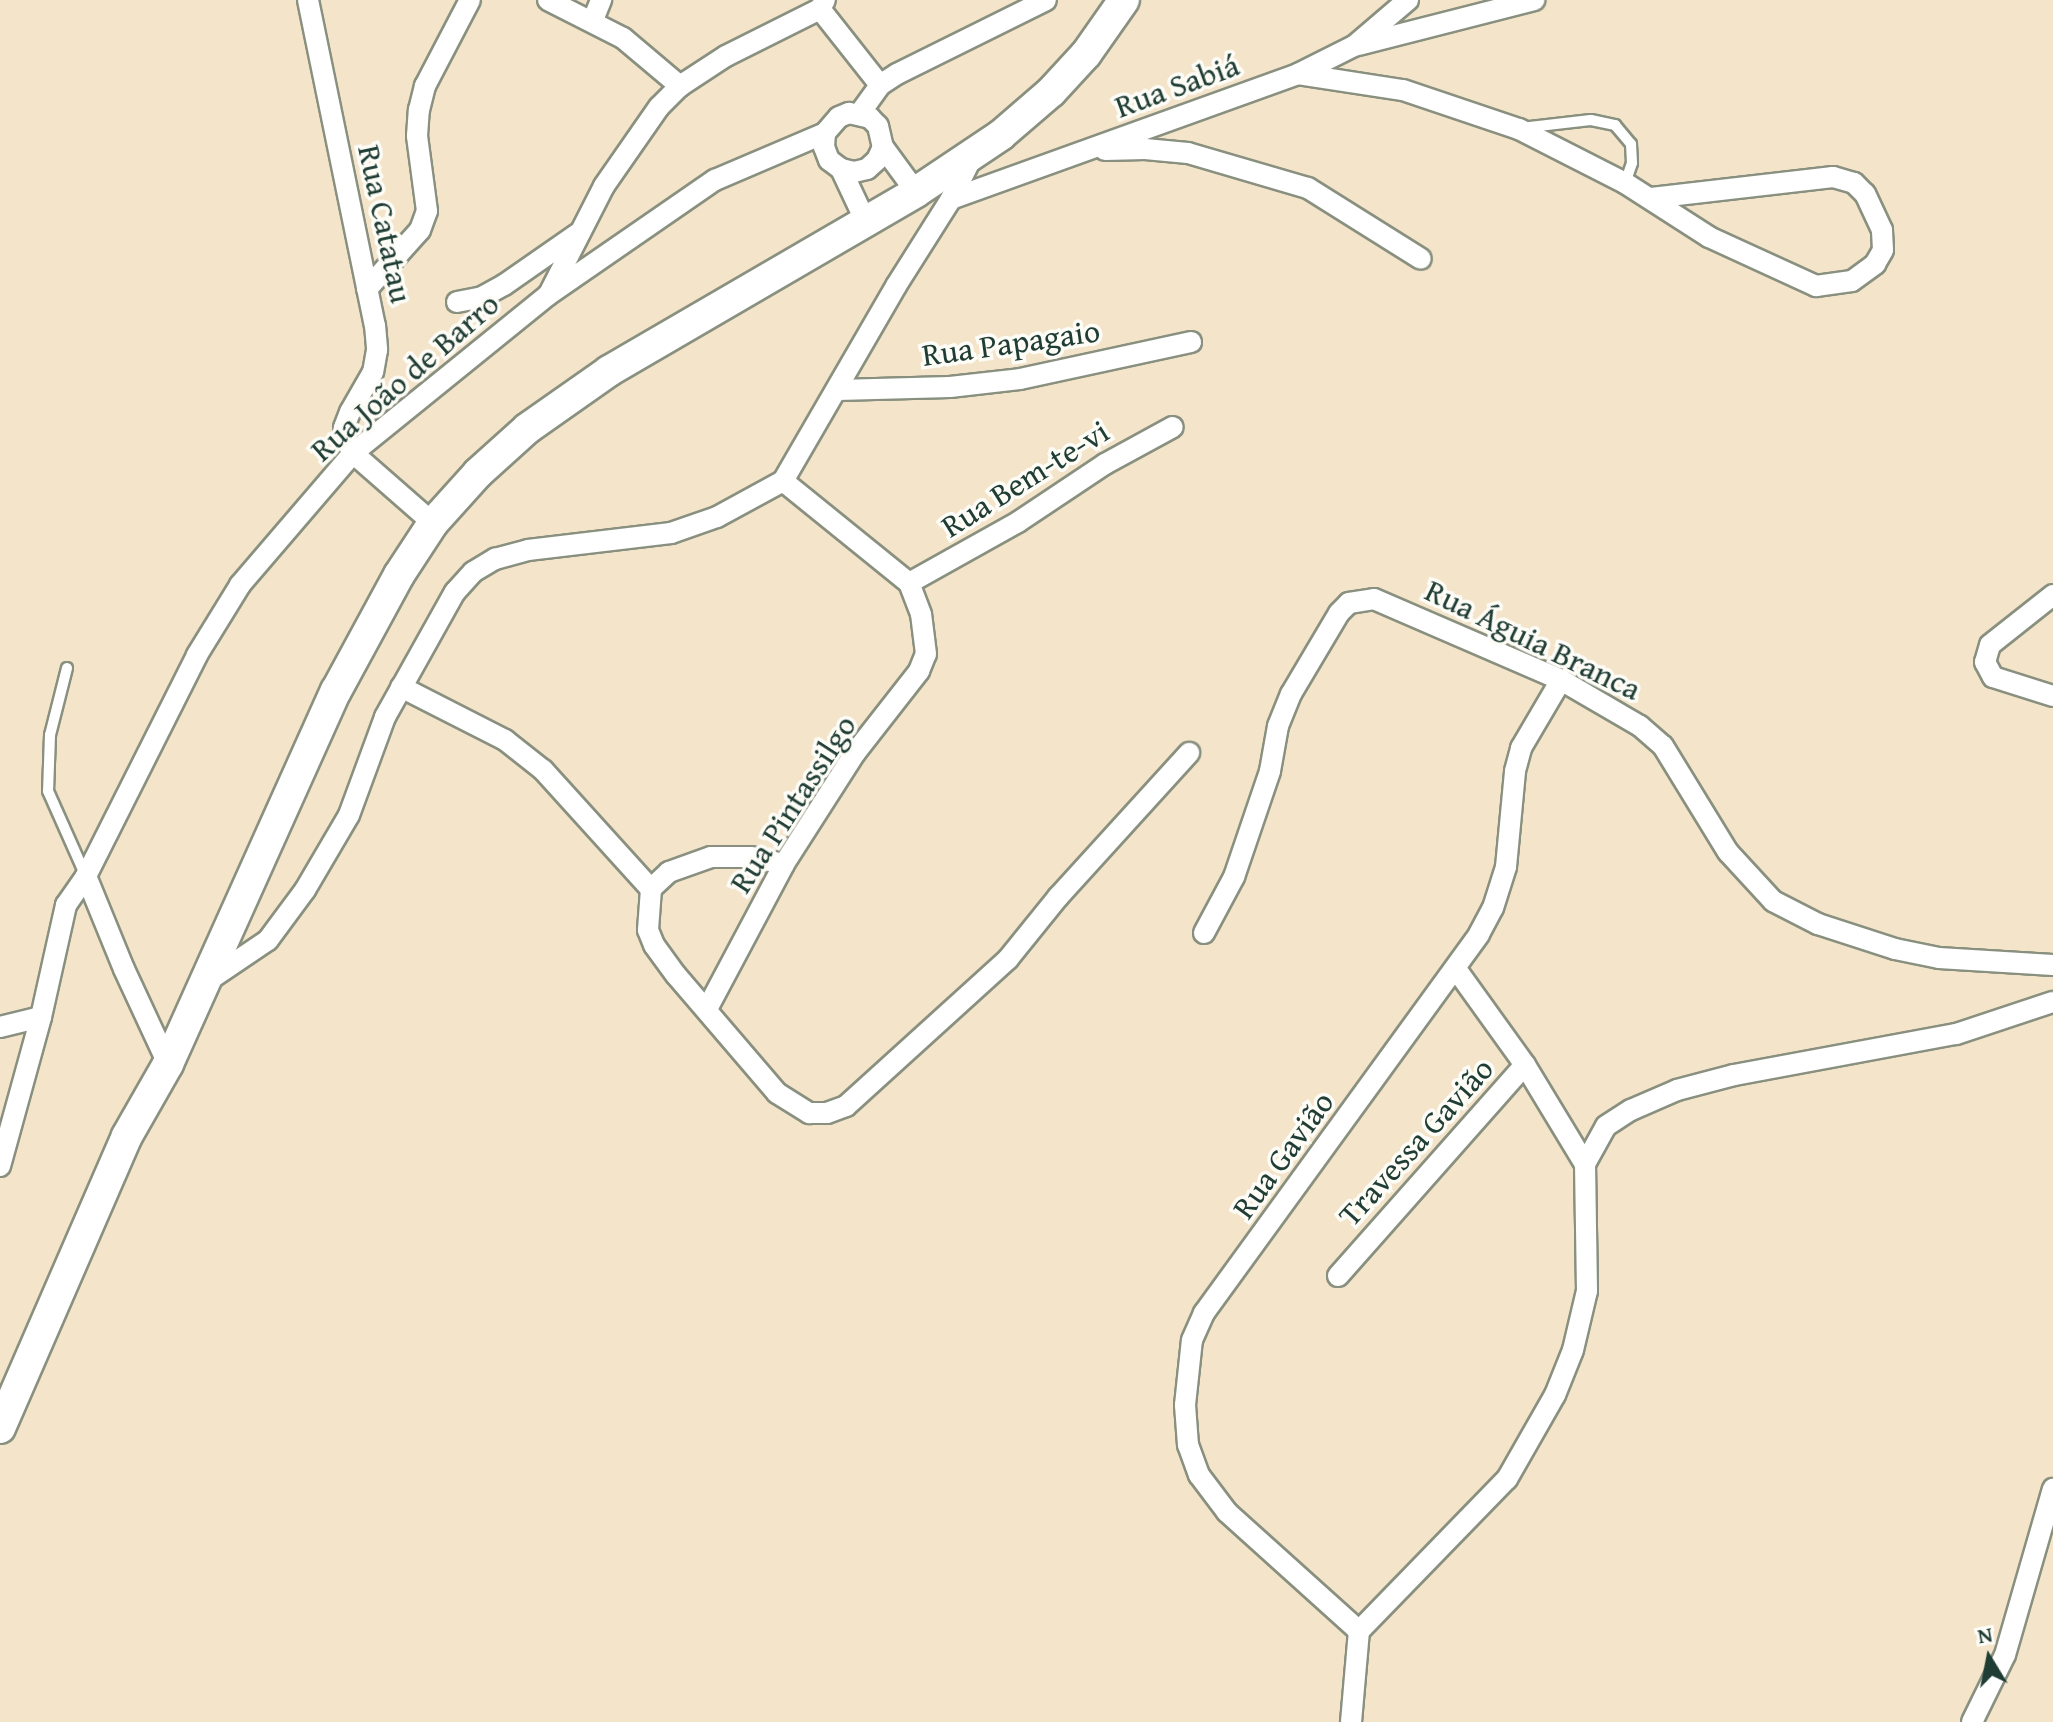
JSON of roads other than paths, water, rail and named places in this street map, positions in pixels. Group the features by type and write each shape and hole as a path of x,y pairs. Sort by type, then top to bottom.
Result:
{"main road":[{"path":"0,1428 127,1136 168,1064 336,691 399,575 433,523 478,473 528,428 598,379 916,192 973,155 1051,92 1086,54 1124,0"}],"street":[{"name":"Rua Catatau","path":"308,0 377,350 373,372 344,428 353,453"},
{"path":"367,289 420,230 427,211 417,136 419,110 425,86 470,0"},
{"path":"548,0 593,20 623,38 680,86"},
{"path":"593,20 601,0"},
{"name":"Rua João de Barro","path":"0,1166 41,1017 60,922 159,727 240,585 353,453 548,295 715,180 825,133 839,117 860,113 880,85 1046,0"},
{"name":"Rua Sabiá","path":"951,199 1298,74 1354,46 1408,0"},
{"path":"1354,46 1534,0"},
{"path":"548,295 578,233 634,139 680,86 726,56 822,5 880,85"},
{"path":"1298,74 1403,90 1519,129 1625,183 1709,237 1816,286 1852,281 1875,264 1883,250 1882,230 1865,194 1854,183 1833,177 1651,198"},
{"path":"860,113 878,126 883,147 916,192"},
{"path":"825,133 824,147 829,160 841,169 854,172 867,169 877,160 883,147"},
{"path":"1085,151 1145,149 1188,153 1294,184 1335,202 1421,259"},
{"name":"Rua Papagaio","path":"783,481 896,286 951,199 973,155"},
{"path":"841,169 865,220"},
{"path":"457,302 482,297 504,285 578,233"},
{"name":"Rua Papagaio","path":"838,390 950,387 1020,379 1191,342"},
{"name":"Rua Bem-te-vi","path":"909,583 1018,522 1105,464 1173,427"},
{"path":"353,453 433,523"},
{"path":"204,983 268,940 305,890 349,815 385,717 455,592 473,572 495,559 528,550 671,533 717,517 783,481 909,583"},
{"name":"Rua Pintassilgo","path":"707,1009 784,864 855,753 919,671 926,654 926,635 909,583"},
{"path":"2053,595 1986,652 1987,671 2013,684 2053,696"},
{"name":"Rua Águia Branca","path":"1204,933 1234,877 1270,771 1284,707 1339,613 1349,603 1362,598 1384,601 1561,680 1640,726 1663,746 1728,852 1773,901 1818,924 1895,949 1939,958 2053,965"},
{"name":"Rua Gavião","path":"1359,1631 1227,1512 1199,1475 1188,1445 1186,1371 1192,1340 1204,1313 1456,969 1493,908 1506,867 1515,771 1521,748 1561,680"},
{"path":"401,687 505,740 543,770 651,889"},
{"path":"784,864 751,857 711,857 669,872 651,889 648,930 654,945 744,1058 792,1105 809,1113 827,1113 846,1106 1008,959 1058,897 1189,753"},
{"path":"86,876 168,1064"},
{"name":"Travessa Gavião","path":"1338,1276 1525,1065 1456,969"},
{"path":"1351,1722 1359,1631 1507,1479 1555,1395 1573,1350 1587,1291 1585,1164 1606,1126 1631,1110 1677,1090 1734,1075 1956,1034 2053,1002"},
{"path":"0,1027 41,1017"},
{"path":"1525,1065 1585,1164"},
{"path":"1972,1722 2005,1655 2053,1489"}],"lane":[{"path":"1519,129 1591,120 1615,125 1631,144 1632,163 1625,183"},
{"path":"67,668 50,735 46,767 48,791 86,876"}]}
